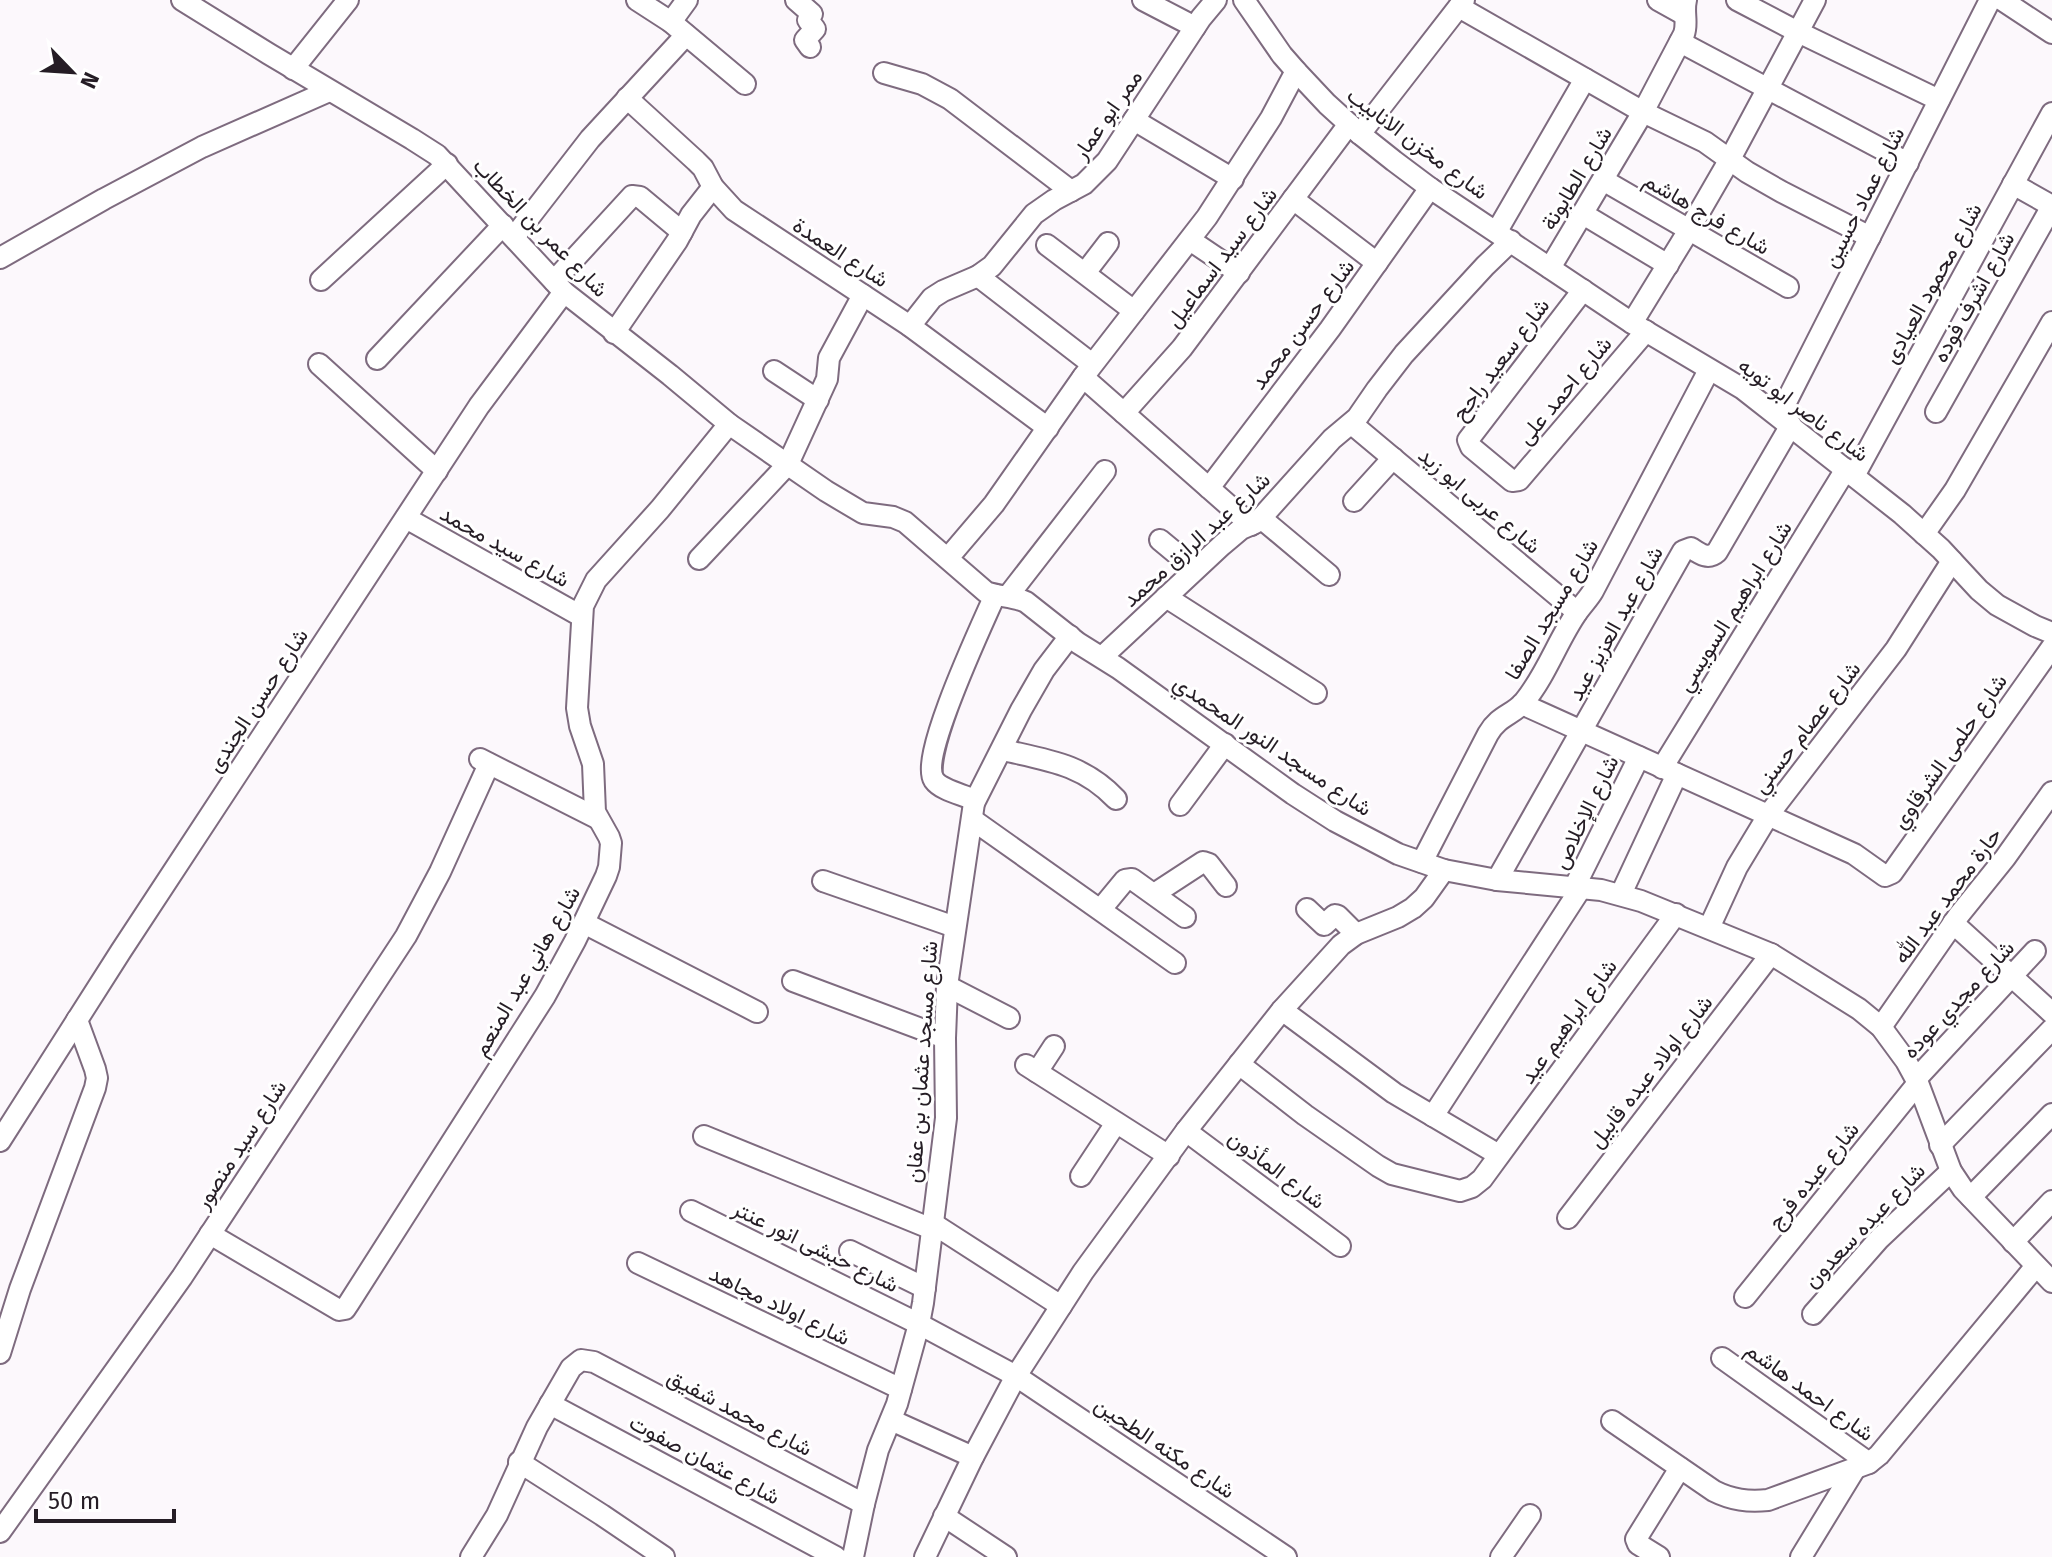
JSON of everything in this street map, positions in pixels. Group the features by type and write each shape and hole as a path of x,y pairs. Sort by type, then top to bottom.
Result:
{"street":[{"name":"شارع عمر بن الخطاب","path":"182,0 412,139 447,164 559,287 729,424 788,464"},
{"path":"293,69 348,0"},
{"path":"637,0 679,28 745,84"},
{"path":"377,359 509,231 627,98 679,28 687,0"},
{"path":"796,0 812,14 808,20 815,29 805,40 810,47"},
{"path":"1143,0 1195,27"},
{"name":"ممر ابو عمار","path":"910,326 938,294 978,276 992,266 1034,214 1084,184 1101,168 1216,0"},
{"name":"شارع مخزن الانابيب","path":"1244,0 1282,55 1354,129 1430,188 1504,236"},
{"path":"1658,0 1685,8"},
{"path":"1737,0 1939,100"},
{"name":"شارع احمد على","path":"1519,480 1639,327 1668,265 1730,159 1815,0"},
{"name":"شارع عماد حسين","path":"1785,420 1870,237 1990,0"},
{"path":"2002,0 2052,33"},
{"path":"1461,3 1585,79 1705,142 1747,172 1870,237"},
{"name":"شارع سيد اسماعيل","path":"1124,413 1182,348 1293,199 1461,3"},
{"name":"شارع الطابونة","path":"1550,268 1643,112 1680,42 1686,29 1685,8"},
{"path":"1680,42 1908,163"},
{"path":"948,558 994,504 1088,370 1207,217 1271,118 1296,71"},
{"path":"884,73 922,84 950,99 1071,191"},
{"name":"شارع عبد الرازق محمد","path":"1102,657 1195,569 1241,529 1256,521 1332,439 1352,424 1404,354 1485,266 1504,236 1585,79"},
{"path":"0,258 202,147 329,91"},
{"name":"شارع العمدة","path":"627,98 703,168 713,187 734,210 910,326 1048,428"},
{"name":"شارع محمود العيادى","path":"1850,473 2052,113"},
{"path":"1134,120 1233,179"},
{"path":"321,280 447,164"},
{"name":"شارع فرج هاشم","path":"1603,180 1788,287"},
{"path":"2013,184 2052,206"},
{"path":"614,333 691,215 713,187"},
{"name":"شارع حسن محمد","path":"1209,488 1330,329 1430,188"},
{"name":"شارع حسن الجندى","path":"0,1141 559,287 632,196 640,197 682,232"},
{"path":"1293,199 1377,263"},
{"name":"شارع اشرف فوده","path":"1936,412 2052,206"},
{"path":"1583,214 1668,265"},
{"name":"شارع ناصر ابو تويه","path":"1504,236 1639,327 1743,389 1924,534 1997,605 2052,633"},
{"path":"1190,240 1239,273"},
{"path":"1085,273 1108,243"},
{"path":"1047,245 1134,311"},
{"path":"978,276 1088,370 1124,413 1209,488 1329,575"},
{"name":"شارع سعيد راجح","path":"1519,480 1509,479 1471,447 1468,440 1583,290"},
{"path":"699,559 788,464 827,379 829,358 863,295"},
{"path":"1924,534 1955,490 2052,322"},
{"path":"319,364 437,471"},
{"name":"شارع مسجد الصفا","path":"1422,862 1493,726 1522,704 1593,591 1709,370"},
{"path":"774,371 818,400"},
{"name":"شارع عبد العزيز عيد","path":"1497,880 1683,551 1691,548 1709,557 1717,552 1785,420"},
{"name":"شارع هاني عبد المنعم","path":"210,1234 333,1307 345,1309 545,996 584,923 609,867 611,843 593,805 593,764 577,708 581,616 586,597 596,580 660,509 729,424"},
{"name":"شارع عربى ابو زيد","path":"1352,424 1577,612"},
{"path":"1354,501 1393,458"},
{"name":"شارع مسجد النور المحمدي","path":"788,464 863,513 905,522 986,592 1026,602 1335,821 1398,854 1444,870 1497,880 1621,894 1771,954 1859,1009 1895,1043 1917,1081 1951,1171 1971,1197 2047,1277"},
{"path":"1105,471 1002,595 968,654 932,755 932,774 936,783 972,799 974,811 1175,963"},
{"name":"شارع ابراهيم السويسي","path":"1621,894 1670,771 1850,473"},
{"name":"شارع سيد محمد","path":"406,518 581,616"},
{"path":"1160,540 1195,569"},
{"name":"شارع عصام حسني","path":"1709,928 1737,867 1769,814 1896,649 1952,561"},
{"path":"1166,597 1316,693"},
{"name":"شارع مسجد عثمان بن عفان","path":"853,1557 878,1450 901,1389 919,1324 925,1288 946,1118 947,986 974,811 1021,710 1044,670 1070,636"},
{"name":"شارع حلمى الشرقاوي","path":"1769,814 1854,854 1885,876 1892,873 2052,647"},
{"path":"1522,704 1769,814"},
{"path":"1180,805 1225,744"},
{"path":"1003,750 1076,768 1096,780 1116,799"},
{"name":"شارع الإخلاص","path":"1433,1116 1578,888 1639,757"},
{"name":"شارع سيد منصور","path":"0,1532 167,1298 418,915 440,872 484,761 597,818"},
{"name":"حارة محمد عبد الله","path":"1881,1027 1953,923 2052,792"},
{"path":"1154,894 1203,862 1209,864 1226,886"},
{"path":"925,1557 1016,1376 1083,1272 1186,1131 1282,1010 1341,945 1356,934 1413,908 1444,870"},
{"path":"1101,909 1129,878 1185,917"},
{"path":"823,881 955,927"},
{"path":"1307,909 1324,925 1335,915 1338,916 1356,934"},
{"name":"شارع ابراهيم عيد","path":"1239,1064 1305,1115 1392,1174 1460,1191 1472,1187 1482,1179 1676,914"},
{"path":"584,923 757,1012"},
{"path":"1953,923 2052,1013"},
{"name":"شارع مجدي عوده","path":"1917,1081 2035,951"},
{"name":"شارع اولاد عبده قابيل","path":"1568,1218 1771,954"},
{"path":"793,981 945,1038"},
{"path":"947,986 1009,1018"},
{"path":"1282,1010 1394,1093 1499,1155"},
{"path":"0,1353 20,1289 95,1088 95,1069 77,1020"},
{"path":"1940,1145 2052,1029"},
{"path":"1054,1046 1032,1069 1169,1156"},
{"name":"شارع عبده فرج","path":"1745,1297 1917,1081"},
{"path":"1971,1197 2052,1114"},
{"path":"1081,1176 1116,1123"},
{"name":"شارع المأذون","path":"1186,1131 1340,1246"},
{"path":"704,1136 932,1226 1061,1306"},
{"name":"شارع عبده سعدون","path":"1813,1314 1879,1239 1951,1171"},
{"path":"2013,1242 2052,1201"},
{"name":"شارع حبشى انور عنتر","path":"691,1211 919,1324 1016,1376"},
{"path":"850,1251 925,1288"},
{"name":"شارع اولاد مجاهد","path":"638,1263 901,1389"},
{"path":"1612,1421 1728,1498 1755,1502 1768,1500 1862,1465 1879,1455 2047,1277"},
{"name":"شارع احمد هاشم","path":"1722,1358 1862,1465"},
{"name":"شارع محمد شفيق","path":"550,1404 576,1363 581,1360 594,1362 864,1504"},
{"name":"شارع مكنه الطحين","path":"1016,1376 1286,1557"},
{"path":"471,1557 497,1515 519,1462 550,1404"},
{"name":"شارع عثمان صفوت","path":"550,1404 836,1557"},
{"path":"891,1420 973,1457"},
{"path":"519,1462 664,1557"},
{"path":"1801,1557 1862,1465"},
{"path":"1659,1557 1638,1544 1636,1539 1680,1468"},
{"path":"1501,1557 1530,1515"},
{"path":"944,1516 1006,1557"}]}
